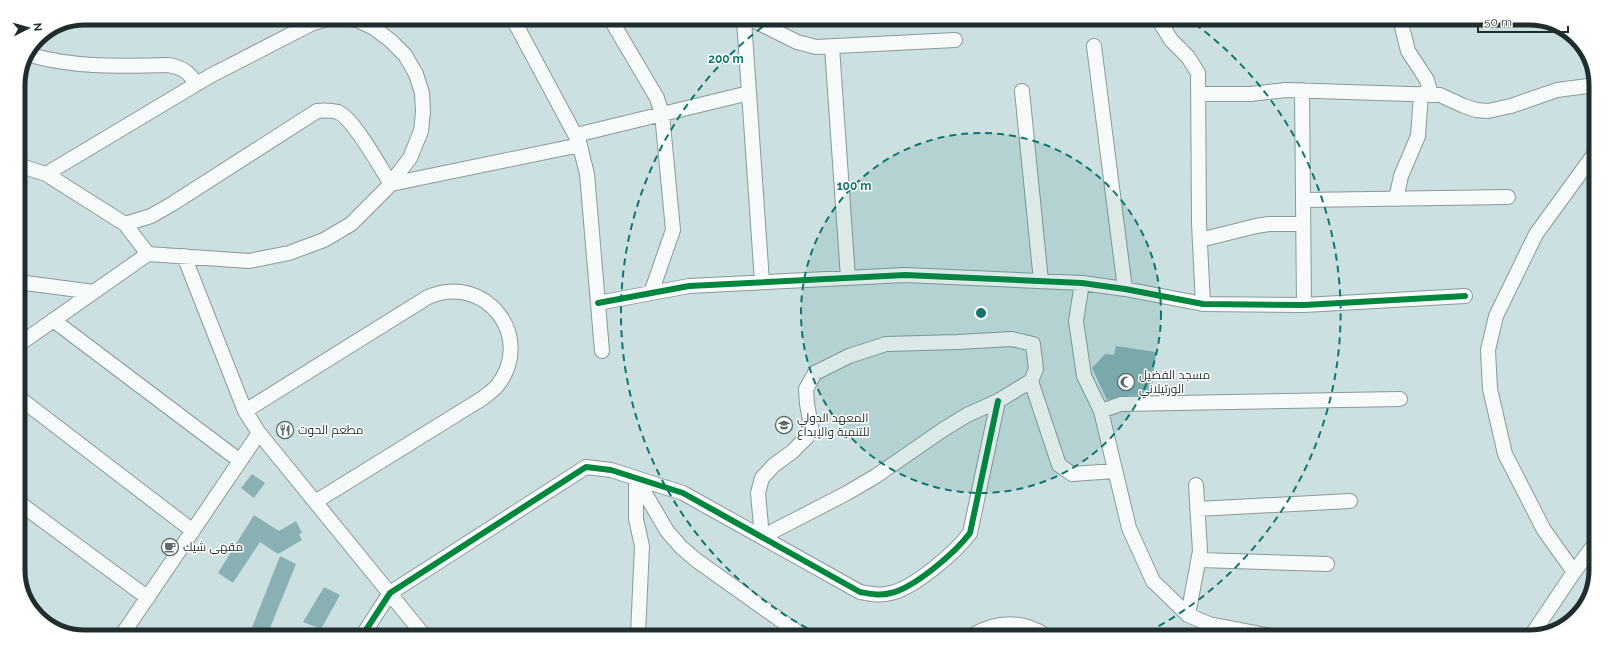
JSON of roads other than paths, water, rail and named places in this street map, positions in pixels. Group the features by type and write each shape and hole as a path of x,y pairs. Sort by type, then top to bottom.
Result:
{"street":[{"path":"46,174 197,84 309,25"},
{"path":"25,340 148,254 249,260 290,253 324,240 351,224 391,184 410,158 421,131 423,112 422,93 416,74 405,56 391,41 368,25"},
{"path":"516,25 578,140 587,174 602,351"},
{"path":"614,25 657,98 662,114 673,230 651,293"},
{"path":"744,25 762,282"},
{"path":"763,25 797,42 816,47 955,40"},
{"path":"1162,25 1171,40 1188,57 1198,73 1200,240 1203,304"},
{"path":"1396,199 1401,176 1418,136 1426,94 1427,80 1408,51 1402,25"},
{"path":"1094,46 1126,289"},
{"path":"832,47 848,278"},
{"path":"33,56 47,60 78,65 168,65 188,72 197,84"},
{"path":"1199,94 1250,94 1286,90 1426,94 1440,95 1464,106 1476,110 1488,111 1510,106 1556,90 1589,86"},
{"path":"1302,90 1304,305"},
{"path":"1022,91 1041,281"},
{"path":"391,184 578,140 662,114 749,93"},
{"path":"125,224 151,216 172,204 317,111 327,110 339,113 349,121 391,184"},
{"path":"1574,572 1544,530 1505,454 1490,389 1488,350 1496,316 1536,234 1589,161"},
{"path":"25,167 46,174 125,224 148,254"},
{"path":"1303,200 1508,197"},
{"path":"1200,240 1256,226 1269,224 1303,224"},
{"path":"184,256 245,411 259,433 420,630"},
{"path":"598,303 689,286 905,275 1082,282 1203,304 1304,305 1465,296"},
{"path":"1082,282 1076,321 1084,376 1101,411 1129,528 1153,581 1188,615 1209,624 1240,630"},
{"path":"25,283 94,292"},
{"path":"245,411 428,297 438,293 448,291 471,294 491,305 500,314 507,325 511,351 504,375 496,387 483,398 315,502"},
{"path":"53,320 240,461"},
{"path":"1012,339 1033,344 1036,369 1031,381 955,422 876,476 847,493 762,537 758,493 762,478 774,465 792,452 806,437 811,426 806,389 815,373 849,356 886,344 1012,339"},
{"path":"1031,381 1059,465 1072,474 1115,471"},
{"path":"1101,411 1121,404 1400,399"},
{"path":"366,630 390,594 586,467 611,470 683,493 860,592 875,595 892,593 919,580 964,542 970,533 998,400"},
{"path":"25,402 193,531"},
{"path":"125,630 259,433"},
{"path":"636,478 636,519 642,546 638,630"},
{"path":"636,478 667,531 681,547 702,564 794,630"},
{"path":"1188,615 1200,551 1196,485"},
{"path":"1198,509 1350,501"},
{"path":"25,507 148,598"},
{"path":"1536,629 1589,552"},
{"path":"1199,560 1327,564"},
{"path":"984,630 993,626 1020,624 1035,630"}],"place":[{"name":"مسجد الفضيل الورتيلاني","path":"1126,382"},
{"name":"المعهد الدولي للتنمية والإبداع","path":"784,425"},
{"name":"مطعم الحوت","path":"285,430"},
{"name":"مقهى شيك","path":"170,547"}]}
